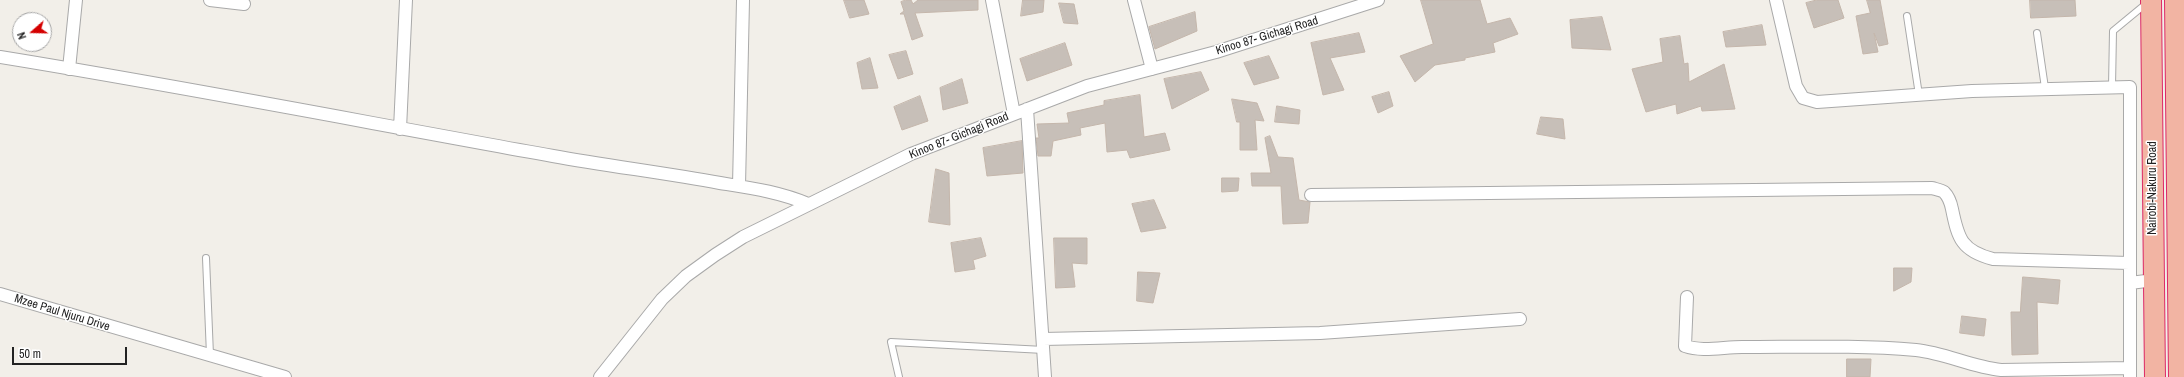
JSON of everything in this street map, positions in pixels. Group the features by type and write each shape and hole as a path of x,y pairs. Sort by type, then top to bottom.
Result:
{"highway":[{"name":"Nairobi-Nakuru Road","path":"2151,0 2155,377"},
{"path":"2175,0 2179,377"}],"street":[{"path":"69,68 76,0"},
{"path":"210,0 244,4"},
{"path":"400,129 406,0"},
{"path":"739,186 743,0"},
{"path":"992,0 1014,114"},
{"path":"1134,0 1152,69"},
{"name":"Kinoo 87- Gichagi Road","path":"600,377 641,322 686,276 744,237 911,154 1087,86 1216,52 1359,4 1378,0"},
{"path":"1776,0 1796,86 1803,98 1817,102 2045,88 2152,88"},
{"path":"0,57 341,116 400,129 603,165 784,194 808,204"},
{"path":"1687,297 1685,346 1694,349 1733,347 1871,348 1917,350 1943,355 1982,368 2001,370 2130,372 2130,87"},
{"path":"1027,109 1045,377"},
{"path":"1311,194 1932,188 1944,193 1950,203 1955,224 1965,246 1976,255 1993,259 2129,262"},
{"path":"2130,283 2154,280"},
{"name":"Mzee Paul Njuru Drive","path":"0,294 285,377"},
{"path":"1043,344 1320,333 1520,319"}],"lane":[{"path":"2112,87 2114,31 2151,0"},
{"path":"1907,16 1919,95"},
{"path":"2037,33 2045,88"},
{"path":"206,258 210,355"},
{"path":"899,377 891,342 1043,344"}],"building":[{"path":"844,0 864,0 869,14 850,18"},
{"path":"911,0 913,4 918,0 978,0 978,10 915,13 923,36 912,40 904,14 900,14 904,11 901,2"},
{"path":"1023,0 1044,0 1043,12 1021,16"},
{"path":"1421,0 1480,0 1487,24 1510,18 1518,34 1493,43 1495,52 1465,58 1465,60 1435,65 1415,82 1400,56 1433,44"},
{"path":"1817,0 1838,0 1844,18 1814,28 1806,3"},
{"path":"1867,0 1880,0 1888,44 1879,46 1874,33 1878,52 1863,54 1856,16 1870,13"},
{"path":"2030,0 2075,0 2076,16 2031,18"},
{"path":"1059,3 1074,4 1078,24 1064,23"},
{"path":"1195,12 1197,31 1155,49 1149,27"},
{"path":"1602,17 1611,50 1572,48 1570,20"},
{"path":"1762,25 1766,45 1726,47 1723,32"},
{"path":"1359,33 1365,52 1330,58 1344,90 1323,95 1311,43"},
{"path":"1680,36 1684,64 1688,63 1689,82 1724,64 1735,109 1702,111 1701,106 1677,114 1676,104 1646,112 1632,69 1663,62 1660,39"},
{"path":"1065,43 1072,65 1027,81 1020,59"},
{"path":"906,51 913,74 898,79 889,55"},
{"path":"1269,56 1279,78 1254,85 1244,63"},
{"path":"870,58 878,88 862,89 857,63"},
{"path":"1201,72 1209,90 1172,109 1164,79"},
{"path":"962,79 968,103 943,110 940,88"},
{"path":"1389,92 1393,106 1378,113 1372,97"},
{"path":"1140,95 1144,137 1165,133 1170,150 1130,158 1127,150 1107,152 1105,123 1080,128 1081,135 1053,141 1051,156 1038,156 1036,138 1039,138 1037,124 1069,123 1067,113 1104,105 1104,101"},
{"path":"920,96 928,121 902,130 894,107"},
{"path":"1232,99 1257,103 1264,121 1255,120 1257,150 1240,150 1240,122 1237,122"},
{"path":"1277,106 1300,110 1299,124 1275,122"},
{"path":"1541,117 1563,119 1565,139 1537,134"},
{"path":"1270,136 1278,157 1293,158 1299,200 1310,202 1308,223 1283,224 1281,186 1252,186 1251,173 1271,173 1265,138"},
{"path":"1022,141 1023,173 987,176 983,148"},
{"path":"936,169 949,173 950,225 929,222"},
{"path":"1222,178 1239,178 1238,191 1222,192"},
{"path":"1154,200 1166,228 1141,232 1132,204"},
{"path":"981,238 986,256 973,260 975,269 955,272 951,243"},
{"path":"1054,238 1087,238 1087,264 1072,263 1075,287 1056,288"},
{"path":"1894,268 1912,268 1911,282 1894,291"},
{"path":"1138,272 1160,273 1153,303 1137,301"},
{"path":"2023,277 2060,280 2058,304 2037,302 2038,354 2012,355 2011,312 2020,312"},
{"path":"1962,316 1986,319 1984,336 1960,333"},
{"path":"1847,359 1871,359 1870,377 1847,377"}]}
